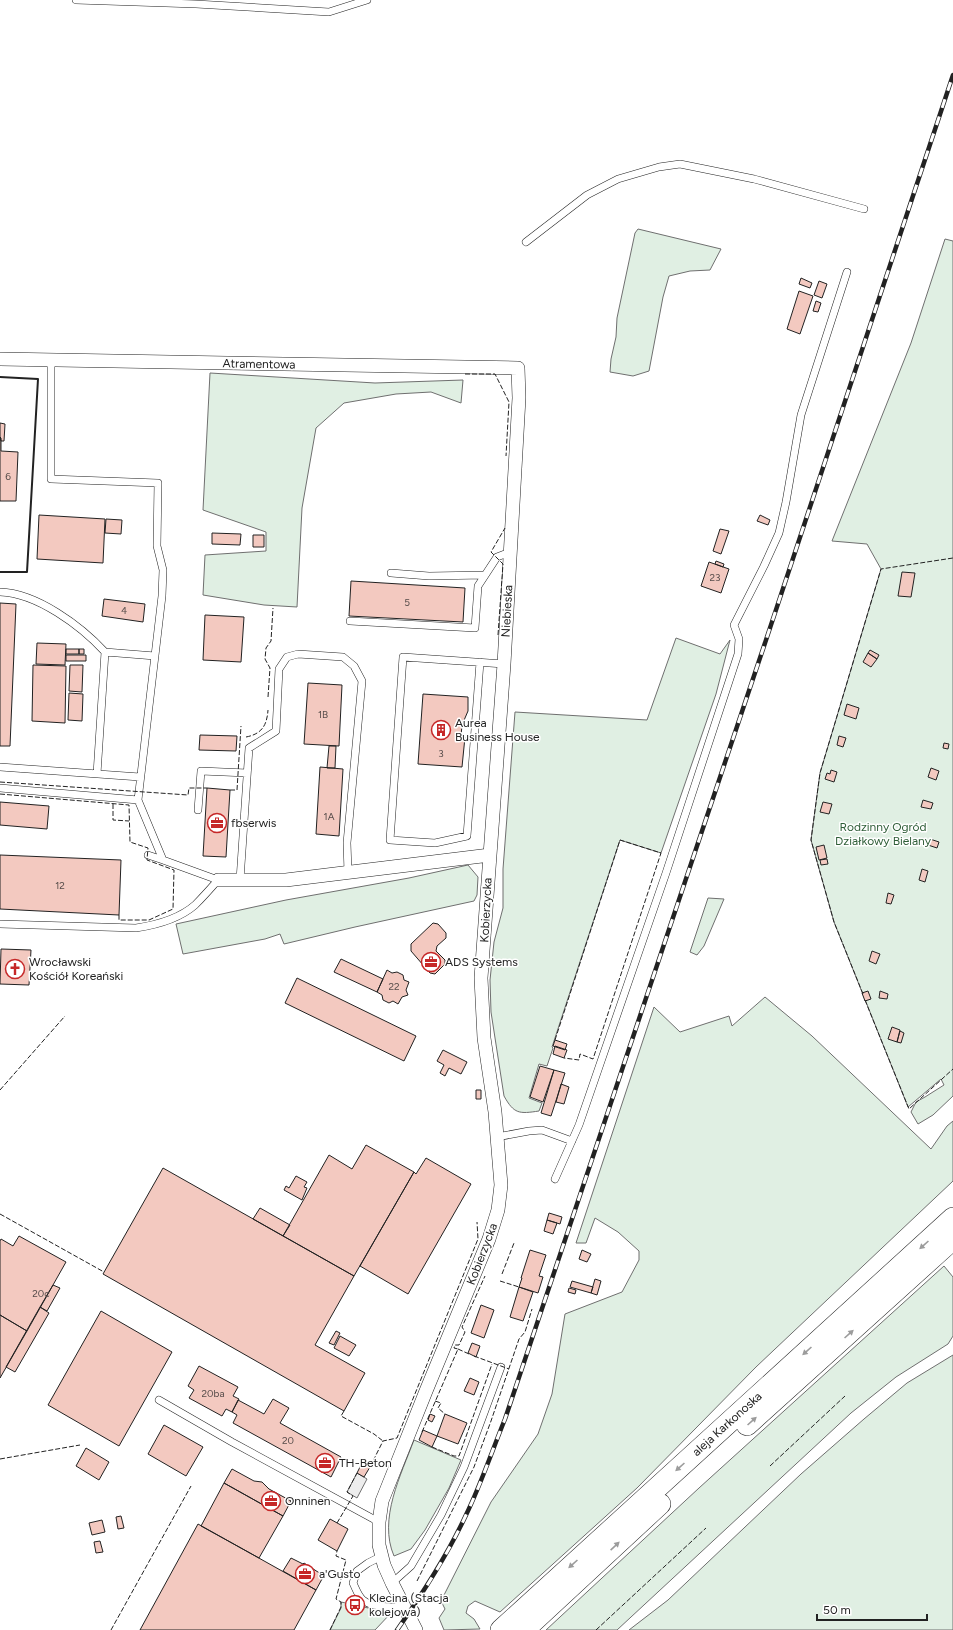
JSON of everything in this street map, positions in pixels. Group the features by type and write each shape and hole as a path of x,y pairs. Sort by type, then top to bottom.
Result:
{"main road":[{"name":"aleja Karkonoska","path":"511,1628 953,1218"},
{"name":"aleja Karkonoska","path":"511,1628 674,1492 953,1239"}],"street":[{"name":"Atramentowa","path":"0,359 518,368"},
{"name":"Niebieska","path":"490,854 504,664 519,398 518,368"},
{"path":"218,880 286,880 490,854"},
{"name":"Kobierzycka","path":"416,1630 392,1582 382,1556 379,1545 379,1522 382,1501 391,1476 495,1223 501,1185 497,1137 484,1038 481,996 490,854"}],"lane":[{"path":"76,0 196,4 329,12 367,0"},
{"path":"526,242 587,195 618,180 659,167 680,164 754,180 864,209"},
{"path":"555,1180 579,1125 666,873 738,654 739,639 734,625 779,533 801,415 847,272"},
{"path":"51,359 51,479 158,483 157,546 163,570 162,596 138,800 163,860"},
{"path":"350,621 475,628 478,586 497,557 510,552"},
{"path":"391,573 429,576 485,575"},
{"path":"0,592 36,600 94,640 105,652 155,656"},
{"path":"97,774 105,652"},
{"path":"240,880 249,748 276,731 279,669 286,657 298,654 342,657 354,666 362,681 347,842 348,872"},
{"path":"480,662 467,836 435,842 390,840 403,657 480,662 504,664"},
{"path":"0,768 140,777"},
{"path":"198,810 201,771 247,773"},
{"path":"0,788 138,800"},
{"path":"0,924 136,928 153,925 172,918 194,906 218,880 148,855"},
{"path":"497,1137 542,1130 572,1141"},
{"path":"392,1582 411,1566 441,1515 464,1467 501,1367"},
{"path":"159,1400 232,1442 379,1522"},
{"path":"382,1556 357,1572 353,1583 359,1596 364,1601 390,1607 404,1607"}],"green space":[{"path":"638,229 721,249 710,270 690,271 669,276 663,297 649,371 633,376 610,372 611,359 616,337 617,318 635,233"},
{"name":"Rodzinny Ogród Działkowy Bielany","path":"945,239 953,241 953,1096 933,1115 918,1124 911,1112 916,1102 944,1085 941,1079 908,1107 834,922 811,840 820,773 881,569 867,544 832,541 911,343"},
{"path":"210,373 375,383 463,380 461,403 431,392 396,394 344,403 316,428 302,508 297,607 264,605 203,595 205,555 266,551 266,532 203,510"},
{"path":"676,638 720,654 730,640 716,694 661,853 620,840 547,1066 539,1064 529,1098 542,1103 539,1111 518,1111 511,1106 504,1096 491,1012 490,980 494,942 503,908 503,869 515,712 647,720"},
{"path":"468,865 478,877 477,895 474,901 284,944 280,934 265,939 183,954 176,924 286,900 409,878"},
{"path":"708,898 724,899 704,946 697,955 690,952"},
{"path":"765,997 812,1036 931,1149 947,1126 953,1121 953,1181 756,1367 637,1488 500,1612 475,1601 468,1606 466,1613 474,1619 480,1629 444,1630 439,1618 445,1609 441,1601 491,1502 538,1434 552,1394 565,1314 622,1292 639,1260 639,1251 618,1232 595,1218 586,1243 576,1243 654,1007 680,1032 729,1016 732,1026"},
{"path":"944,1266 953,1277 953,1336 948,1344 896,1377 851,1413 617,1630 546,1630 699,1488"},
{"path":"953,1355 953,1630 629,1630 668,1600 801,1474 864,1419 907,1383"},
{"path":"414,1440 461,1460 449,1488 425,1530 411,1549 394,1556 390,1542 390,1512 398,1482"},
{"path":"341,1602 391,1613 375,1630 330,1630 341,1608"}],"shaded area":[{"path":"357,1473 367,1479 357,1498 347,1492"}],"building":[{"path":"801,278 812,283 810,288 799,284"},
{"path":"819,281 827,284 822,298 814,295"},
{"path":"799,291 813,296 800,334 787,329"},
{"path":"816,301 821,303 818,312 813,311"},
{"path":"0,423 5,424 4,441 1,441 0,437"},
{"path":"0,437 1,451 18,452 16,501 0,501"},
{"path":"39,515 105,519 103,563 37,559"},
{"path":"760,515 770,520 768,525 757,521"},
{"path":"106,519 122,520 121,534 105,533"},
{"path":"720,529 729,531 721,554 713,551"},
{"path":"212,533 241,534 240,545 212,544"},
{"path":"253,535 264,535 264,547 253,547"},
{"path":"716,561 724,564 723,567 715,564"},
{"path":"709,562 729,569 721,593 701,586"},
{"path":"902,572 915,573 911,597 898,596"},
{"path":"351,581 465,588 463,622 349,616"},
{"path":"104,599 145,604 143,622 102,616"},
{"path":"0,603 16,604 10,746 0,746"},
{"path":"205,615 244,617 241,662 203,660"},
{"path":"37,643 66,644 65,665 36,664"},
{"path":"66,649 79,649 79,654 66,654"},
{"path":"79,649 84,649 84,654 79,654"},
{"path":"870,650 879,655 877,659 868,653"},
{"path":"868,653 877,659 871,667 863,662"},
{"path":"66,655 86,655 86,661 66,661"},
{"path":"33,665 66,666 65,723 32,721"},
{"path":"70,665 83,665 82,692 69,691"},
{"path":"308,683 342,685 339,746 304,744"},
{"path":"69,693 83,694 82,721 68,720"},
{"name":"Aurea Business House","path":"423,694 468,697 468,711 462,725 461,736 465,737 462,767 418,764"},
{"path":"847,704 859,708 856,719 844,715"},
{"path":"200,735 237,736 236,751 199,750"},
{"path":"839,736 846,738 843,747 837,745"},
{"path":"944,743 949,744 948,749 943,748"},
{"path":"329,746 336,746 335,768 327,768"},
{"path":"320,767 343,769 339,836 316,834"},
{"path":"931,768 939,771 936,780 928,777"},
{"path":"831,770 837,772 834,782 825,779 827,773 830,774"},
{"name":"fbserwis","path":"207,788 230,790 226,857 203,856"},
{"path":"923,800 933,803 931,809 921,807"},
{"path":"0,802 49,806 47,829 0,825"},
{"path":"823,802 832,804 829,814 820,812"},
{"path":"930,839 939,842 937,848 928,845"},
{"path":"824,845 827,858 819,860 816,847"},
{"path":"0,855 121,860 119,915 0,909"},
{"path":"827,859 828,864 821,865 820,860"},
{"path":"922,869 928,871 925,882 919,880"},
{"path":"888,893 894,895 891,904 886,903"},
{"path":"433,923 438,924 446,933 446,938 437,946 436,951 445,960 445,964 435,974 430,973 411,951 411,944"},
{"name":"Wrocławski Kościół Koreański","path":"1,949 31,950 29,985 0,984"},
{"path":"872,951 880,954 876,964 869,961"},
{"path":"341,959 383,979 377,992 334,972"},
{"path":"387,970 392,973 397,972 403,975 404,980 409,982 406,990 408,995 402,997 398,1004 393,1001 389,1003 383,1000 382,995 377,992"},
{"path":"297,978 416,1036 404,1061 285,1003"},
{"path":"868,991 871,999 865,1001 862,993"},
{"path":"880,991 888,994 887,999 879,998"},
{"path":"892,1027 900,1030 897,1042 888,1039"},
{"path":"900,1031 904,1033 901,1043 897,1042"},
{"path":"555,1040 567,1044 565,1050 553,1046"},
{"path":"555,1046 567,1050 564,1058 553,1054"},
{"path":"443,1050 467,1062 461,1074 449,1068 445,1076 440,1073 444,1065 437,1061"},
{"path":"540,1066 554,1070 543,1102 530,1097"},
{"path":"554,1070 565,1073 551,1116 541,1113"},
{"path":"561,1084 569,1087 564,1104 556,1102"},
{"path":"476,1090 481,1090 481,1099 476,1099"},
{"path":"366,1145 414,1172 354,1276 283,1236 329,1155 352,1169"},
{"path":"426,1158 471,1184 408,1294 360,1266 414,1172 416,1174"},
{"path":"163,1168 354,1276 315,1345 365,1373 344,1411 103,1274"},
{"path":"296,1176 307,1182 304,1187 307,1188 302,1200 284,1190 286,1186 289,1188"},
{"path":"260,1208 290,1225 283,1236 253,1219"},
{"path":"549,1213 562,1217 560,1224 547,1220"},
{"path":"547,1220 557,1223 553,1234 544,1231"},
{"path":"19,1236 66,1262 27,1331 0,1315 0,1241 1,1239 13,1246"},
{"path":"530,1250 546,1255 539,1276 543,1277 538,1293 519,1287"},
{"path":"582,1250 591,1254 587,1262 579,1259"},
{"path":"595,1279 601,1281 597,1295 591,1293"},
{"path":"572,1281 593,1287 591,1293 570,1287"},
{"path":"53,1285 60,1288 47,1311 40,1307"},
{"path":"519,1287 533,1292 523,1321 510,1317"},
{"path":"569,1288 576,1290 575,1294 568,1292"},
{"path":"481,1305 494,1310 484,1338 471,1333"},
{"path":"40,1307 49,1313 15,1372 6,1367"},
{"path":"101,1311 172,1352 119,1446 48,1405"},
{"path":"0,1315 27,1331 0,1378"},
{"path":"336,1331 340,1333 334,1345 329,1343"},
{"path":"340,1336 356,1345 349,1356 334,1348"},
{"path":"472,1343 480,1346 476,1357 468,1353"},
{"path":"199,1366 238,1387 233,1396 239,1399 232,1412 226,1409 222,1416 189,1398 194,1390 188,1386"},
{"path":"470,1378 479,1382 474,1395 464,1391"},
{"path":"273,1399 289,1408 280,1423 341,1457 331,1477 233,1423 237,1415 232,1412 238,1400 264,1414"},
{"path":"430,1414 435,1416 432,1422 428,1420"},
{"path":"445,1414 467,1423 458,1444 437,1436"},
{"path":"164,1425 203,1447 186,1476 148,1454"},
{"path":"423,1430 437,1436 432,1447 419,1440"},
{"path":"86,1448 109,1462 99,1480 76,1466"},
{"path":"362,1463 370,1467 364,1477 357,1473"},
{"path":"232,1469 254,1481 262,1482 269,1489 291,1501 283,1516 224,1483"},
{"path":"224,1483 283,1516 259,1558 201,1526"},
{"path":"121,1516 124,1528 118,1529 116,1517"},
{"path":"330,1519 348,1529 337,1551 318,1540"},
{"path":"102,1520 105,1532 92,1535 89,1523"},
{"path":"198,1524 316,1590 294,1630 140,1630"},
{"path":"100,1541 103,1552 96,1553 94,1542"},
{"name":"a'Gusto","path":"291,1558 303,1564 304,1563 321,1574 322,1579 316,1590 283,1571"}],"railway":[{"path":"397,1630 434,1574 459,1530 477,1491 505,1419 764,646 953,75"}],"fence":[{"path":"465,374 495,374 509,402 506,456"},
{"path":"498,635 503,564 491,552 505,528"},
{"path":"863,994 834,922 811,840 820,773 881,569 953,558"},
{"path":"268,697 270,668 265,659 266,648 271,641 273,608"},
{"path":"246,737 256,734 263,728 268,710"},
{"path":"230,790 237,790 241,726"},
{"path":"0,782 188,795 189,788 207,788"},
{"path":"0,794 129,805 130,842 148,848 147,860 174,870 173,909 149,920 119,920 119,915"},
{"path":"113,804 113,820 129,821"},
{"path":"555,1040 620,840 661,853 593,1059 580,1054 579,1060 564,1058"},
{"path":"865,1000 909,1109 953,1069"},
{"path":"0,1090 65,1016"},
{"path":"0,1214 104,1272"},
{"path":"370,1467 383,1441 397,1438 478,1239 477,1222"},
{"path":"502,1274 514,1243"},
{"path":"422,1432 458,1349 454,1348 455,1345 459,1345 465,1332 462,1327 485,1276"},
{"path":"500,1281 519,1287"},
{"path":"417,1581 474,1467 519,1339 525,1332 532,1309"},
{"path":"458,1349 469,1354"},
{"path":"474,1356 509,1369"},
{"path":"432,1447 454,1456 459,1456 492,1364"},
{"path":"770,1466 845,1396"},
{"path":"435,1401 441,1403 438,1408 445,1414"},
{"path":"344,1411 341,1416 374,1434 383,1441"},
{"path":"0,1459 80,1445"},
{"path":"337,1523 353,1496 347,1492 357,1473"},
{"path":"111,1630 191,1486"},
{"path":"596,1630 706,1528"},
{"path":"330,1630 341,1607 341,1602 336,1599 346,1560 336,1556 337,1551"}],"wall":[{"path":"0,377 38,379 27,572 0,572"}],"place":[{"name":"Aurea Business House","path":"441,730"},
{"name":"fbserwis","path":"217,823"},
{"name":"ADS Systems","path":"431,962"},
{"name":"Wrocławski Kościół Koreański","path":"15,969"},
{"name":"TH-Beton","path":"325,1463"},
{"name":"Onninen","path":"271,1501"},
{"name":"a'Gusto","path":"305,1574"},
{"name":"Klecina (Stacja kolejowa)","path":"355,1605"}]}
